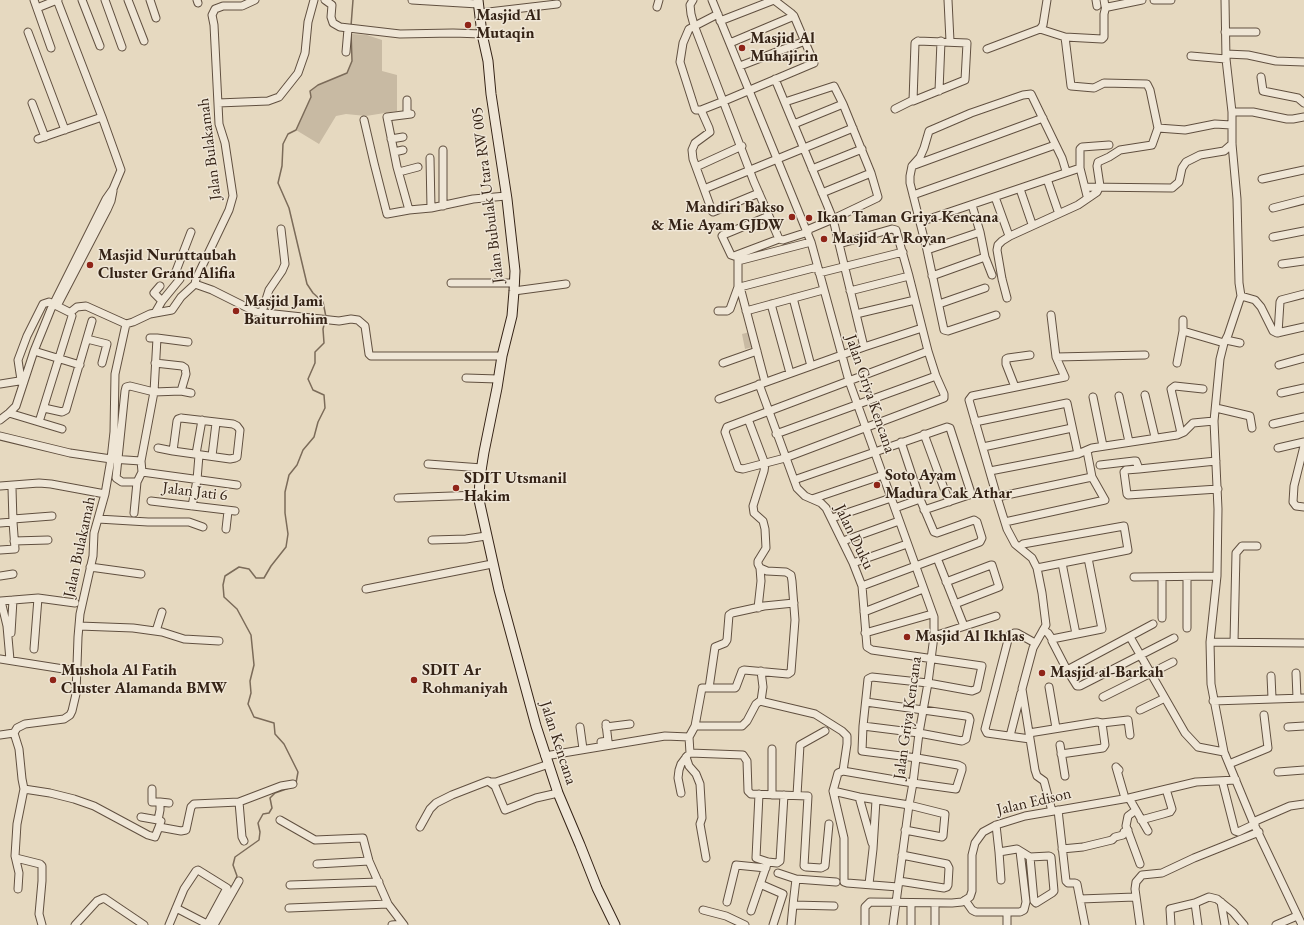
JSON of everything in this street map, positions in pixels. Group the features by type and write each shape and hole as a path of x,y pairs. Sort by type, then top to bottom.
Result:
{"street":[{"path":"34,0 51,48"},
{"path":"0,420 10,413 16,406 34,351 55,305 111,201 113,189 121,170 57,0 37,8"},
{"path":"82,0 100,46"},
{"path":"105,0 122,47"},
{"path":"128,0 144,41"},
{"path":"150,0 156,18"},
{"name":"Jalan Bulakamah","path":"14,733 18,728 25,724 64,719 70,715 76,694 79,626 94,549 94,533 114,459 115,374 126,324 155,313 172,310 181,297 195,284 233,201 225,143 219,124 214,25 212,15 216,9 223,6 242,6 255,0"},
{"path":"218,103 268,101 278,96 298,73 305,53 308,22 314,0"},
{"path":"325,0 332,5 333,23 348,29 400,34 482,34"},
{"path":"412,0 479,6 557,4"},
{"path":"693,0 690,5 694,26 742,146 759,193 779,239"},
{"name":"Jalan Griya Kencana","path":"712,0 811,242 849,381 916,567 935,625 928,683 919,733 917,758 895,902 893,925"},
{"path":"774,0 794,16 814,62 724,101 701,110 695,109 680,62 683,43 688,29 719,18 774,0"},
{"path":"948,0 950,42"},
{"path":"987,49 1040,29 1043,25 1047,0"},
{"path":"1105,3 1110,7 1142,0"},
{"path":"1154,0 1171,0"},
{"path":"1225,0 1226,57 1232,112 1231,125 1237,199 1239,283 1241,296 1225,341 1218,369 1214,421 1218,489 1217,576 1210,642 1210,673 1213,701 1224,752 1254,823 1302,925"},
{"path":"1040,29 1065,37 1104,38 1105,3"},
{"name":"Jalan Bubulak Utara RW 005","path":"479,6 506,196 514,263 515,287 512,316 502,356 482,468 479,495 492,564"},
{"path":"730,43 794,16"},
{"path":"346,52 348,29"},
{"path":"28,32 65,130"},
{"path":"1225,32 1256,32"},
{"path":"1007,298 997,250 998,245 1010,236 1078,205 1097,192 1100,186 1097,169 1098,162 1120,150 1152,145 1158,128 1150,90 1147,84 1104,83 1094,88 1071,86 1065,37"},
{"path":"740,66 805,41"},
{"path":"939,91 941,41"},
{"path":"895,109 913,100 915,101 966,79 968,45 966,43 941,41 916,42 913,100"},
{"path":"1191,56 1226,57 1248,55 1276,60 1304,62"},
{"path":"1261,77 1262,90 1298,98 1304,103"},
{"path":"775,79 833,219 864,347"},
{"path":"738,259 779,239 783,240 807,231 877,198 871,173 862,149 843,104 832,85 785,102"},
{"path":"996,315 946,332 944,330 910,179 912,166 920,157 929,131 971,113 1030,94 1043,118 1066,172"},
{"path":"407,100 409,114 386,117 409,210"},
{"path":"32,103 42,138 102,117"},
{"path":"794,124 843,104"},
{"path":"701,110 710,130 708,134 695,143 692,153 712,211 713,212 759,193"},
{"path":"1232,112 1253,112 1293,120 1304,117"},
{"path":"912,166 1043,118"},
{"path":"364,120 387,214 443,206 473,199 506,196"},
{"path":"1158,128 1185,130 1215,124 1231,125"},
{"path":"704,189 853,128"},
{"path":"391,139 403,137"},
{"path":"1085,187 1172,188 1179,182 1182,168 1186,162 1200,155 1224,151 1232,144"},
{"path":"913,195 1055,145"},
{"path":"1087,196 1080,168 1079,150 1081,148 1109,145"},
{"path":"696,167 742,146"},
{"path":"812,169 862,149"},
{"path":"394,152 403,150"},
{"path":"443,150 443,206"},
{"path":"430,158 431,208"},
{"path":"399,172 418,167"},
{"path":"920,222 1080,168"},
{"path":"1262,179 1304,170"},
{"path":"822,193 871,173"},
{"path":"1047,179 1058,211"},
{"path":"1020,189 1032,224"},
{"path":"995,197 1008,233"},
{"path":"1273,208 1304,200"},
{"path":"972,204 985,257 992,275"},
{"path":"769,216 722,235 733,256 738,259 811,242"},
{"path":"262,312 269,290 285,264 281,229"},
{"path":"839,244 893,229 897,231 928,351 936,376 944,394 943,399 785,458 743,469 738,468 725,430 727,427 928,351"},
{"path":"1273,238 1304,231"},
{"path":"155,313 162,301 180,278 176,271 191,232"},
{"path":"927,250 980,232"},
{"path":"739,287 844,266 903,252"},
{"path":"932,276 985,257"},
{"path":"718,311 727,311 730,309 739,287 738,259"},
{"path":"1282,264 1304,261"},
{"path":"850,290 909,276"},
{"path":"451,283 515,287 566,284"},
{"path":"195,284 212,290 251,310 325,320 331,319 339,321 355,319 361,321 365,326 369,354 372,356 502,356"},
{"path":"160,286 154,293 162,301"},
{"name":"Jalan Duku","path":"739,287 757,350 768,411 794,480 801,493 823,504 832,518 854,563 862,586 866,645 869,649 931,659"},
{"path":"939,304 985,288"},
{"path":"746,311 823,290"},
{"path":"1278,333 1281,300 1304,294"},
{"path":"1241,296 1255,300 1261,307 1273,331 1278,333 1304,327"},
{"path":"793,298 811,366"},
{"path":"856,314 915,300"},
{"path":"0,384 21,380 18,360 27,336 43,304 49,302 69,312 77,307 86,306 126,324"},
{"path":"771,304 790,373"},
{"path":"1010,736 1035,642 1046,625 1046,618 1037,568 1032,558 1015,544 1005,522 969,400 972,396 1065,377 1056,357 1051,315"},
{"path":"39,422 72,316"},
{"path":"1177,363 1183,331 1183,320"},
{"path":"44,408 62,412 66,410 92,321"},
{"path":"720,399 841,355 922,328"},
{"path":"1183,331 1240,343"},
{"path":"134,513 137,482 142,472 141,461 154,392 154,338 188,342"},
{"path":"87,339 107,344 102,363"},
{"path":"723,363 757,350"},
{"path":"34,351 80,365"},
{"path":"1015,387 1006,364 1006,359 1030,355"},
{"path":"1056,357 1145,355"},
{"path":"1279,365 1304,360"},
{"path":"155,363 185,368 186,374 181,391"},
{"path":"776,434 936,376"},
{"path":"466,378 498,379"},
{"path":"137,482 122,482 116,478 114,459 126,387 130,386 154,392 181,391 191,393"},
{"path":"1181,434 1171,388 1175,386 1203,389"},
{"path":"1281,393 1304,388"},
{"path":"1145,395 1156,438"},
{"path":"1119,396 1129,442"},
{"path":"1093,397 1103,446"},
{"path":"975,422 1067,403 1078,454"},
{"path":"1216,408 1250,416 1252,428"},
{"path":"10,413 62,429"},
{"path":"1273,424 1304,417"},
{"path":"158,448 173,451 198,455 233,459 237,454 239,428 234,424 181,418 178,419 173,451"},
{"path":"748,419 765,464 753,506 754,513 763,521 766,548 765,552 758,561 761,581 758,608"},
{"path":"192,506 197,480 202,420"},
{"path":"990,472 1078,454 1092,448 1181,434 1193,423 1214,421"},
{"path":"212,456 216,423"},
{"path":"794,480 947,427 950,428 971,492 969,495 924,510"},
{"path":"982,447 1072,428"},
{"path":"924,434 949,502"},
{"path":"0,436 70,453 141,461"},
{"path":"862,586 980,542 982,538 975,520 936,533 933,531 920,499 901,442"},
{"path":"1278,448 1304,442"},
{"path":"1304,446 1294,486 1293,502 1296,506 1304,507"},
{"path":"1005,522 1105,500 1092,477 1087,451"},
{"path":"1100,464 1134,460 1136,461 1139,469"},
{"path":"1216,461 1139,469 1125,472 1128,495 1218,489"},
{"path":"428,464 482,468"},
{"path":"142,472 237,485"},
{"path":"812,499 883,475"},
{"path":"998,497 1092,477"},
{"path":"0,486 38,482 105,494"},
{"path":"0,550 15,549 12,488"},
{"path":"398,498 479,495"},
{"path":"832,518 891,498"},
{"path":"895,508 920,499"},
{"name":"Jalan Jati 6","path":"151,501 231,511 226,529"},
{"path":"0,523 52,516"},
{"path":"98,519 148,522 189,522 203,527"},
{"path":"843,541 899,521"},
{"path":"1019,547 1023,544 1124,526 1128,550 1037,568"},
{"path":"432,540 466,539 486,536"},
{"path":"14,541 48,540"},
{"path":"854,563 907,544"},
{"path":"1234,642 1236,553 1242,546 1257,546"},
{"path":"937,558 964,626"},
{"path":"1042,631 1048,633 1052,639 1102,629 1088,558"},
{"path":"366,589 492,564"},
{"name":"Jalan Kencana","path":"492,564 516,657 558,793 597,888 615,925"},
{"path":"1062,564 1076,634"},
{"path":"946,582 992,565 999,587 955,604"},
{"path":"90,567 140,574"},
{"path":"706,858 700,824 702,818 700,784 696,774 689,766 688,753 689,736 695,726 702,688 735,688 743,670 788,674 791,672 795,628 791,575 786,572 770,571 760,568"},
{"path":"0,576 13,574"},
{"path":"1134,577 1217,576"},
{"path":"1162,577 1162,618"},
{"path":"1187,577 1187,628"},
{"path":"864,612 923,589"},
{"path":"34,649 38,598"},
{"path":"10,660 7,626 1,601 38,598 75,603"},
{"path":"9,648 13,600"},
{"path":"709,688 715,646 725,643 727,640 728,616 732,613 764,606 794,603"},
{"path":"156,631 162,612"},
{"path":"865,633 932,614"},
{"path":"934,636 996,616"},
{"path":"1067,670 1153,624"},
{"path":"79,626 120,627 167,633 184,639 219,641"},
{"path":"1035,642 1014,633 1009,636 985,729 987,733 1010,736 1030,736 1056,728 1097,722 1102,723 1128,720 1130,735"},
{"path":"1130,637 1185,733 1198,747 1211,748 1224,752"},
{"path":"1052,642 1067,670 1078,686 1174,638"},
{"path":"1210,642 1304,643"},
{"path":"0,659 76,671"},
{"path":"902,855 947,864 949,868 947,887 846,883 844,880 844,838 833,791 838,772 843,771 956,789 962,770 960,766 917,758 862,752 861,748 868,679 870,677 928,683 975,691 977,689 982,666 931,659"},
{"path":"1103,697 1173,662"},
{"path":"761,672 763,687 761,701"},
{"path":"1213,701 1300,698 1296,673"},
{"path":"1271,676 1272,698"},
{"path":"1048,687 1056,728"},
{"path":"1022,689 1036,774 1044,781 1055,810 1066,881 1068,883 1076,883 1086,925"},
{"path":"1140,710 1165,698"},
{"path":"695,726 742,726 747,721 756,704 761,701 815,714 842,731 848,739 843,771"},
{"path":"863,726 919,733 964,741 966,739 970,720 968,716 866,702"},
{"path":"1229,764 1268,748 1264,715"},
{"path":"1061,754 1104,748 1106,745 1102,723"},
{"path":"420,827 430,809 436,803 452,794 488,781 496,782 547,760 583,747 608,741 606,726 630,724"},
{"path":"1288,727 1304,726"},
{"path":"580,727 583,747"},
{"path":"797,795 800,745 825,731"},
{"path":"0,735 14,733 19,749 24,789 17,824 16,858 19,872 18,889"},
{"path":"583,747 665,736 689,736"},
{"path":"1060,745 1064,776"},
{"path":"772,750 772,795"},
{"path":"681,793 678,778 679,770 688,753"},
{"path":"688,753 743,755 747,761 748,791 751,794 808,796 804,866 821,868 825,866 829,824"},
{"path":"1119,770 1116,768 1127,798 1148,831"},
{"path":"1278,772 1304,770"},
{"name":"Jalan Edison","path":"965,900 970,897 972,891 972,855 975,843 983,832 996,825 1025,816 1127,798 1204,781 1236,780"},
{"path":"491,782 497,790 506,810 536,798 558,793"},
{"path":"141,817 158,824 185,831 191,807 194,804 240,802 281,786 293,784"},
{"path":"1223,784 1235,831 1238,832 1290,806 1304,804"},
{"path":"24,789 50,793 94,806 155,838 160,802"},
{"path":"152,789 152,802 169,803"},
{"path":"1141,820 1170,812 1172,809 1166,789"},
{"path":"833,791 909,805 945,814 942,837 906,830"},
{"path":"759,794 756,856 757,859 767,865"},
{"path":"727,902 736,866 767,865 777,863 780,860 784,795"},
{"path":"859,797 873,849"},
{"path":"869,884 876,800"},
{"path":"240,802 242,837 244,841"},
{"path":"1136,810 1130,813 1127,819 1128,830 1140,864"},
{"path":"280,820 315,840 362,837 369,861 388,904 404,924"},
{"path":"996,825 1001,880"},
{"path":"1062,849 1083,847 1112,840 1115,837 1123,835 1124,832 1128,830"},
{"path":"1140,925 1135,897 1135,885 1142,875 1162,873 1194,858 1259,832"},
{"path":"999,852 1014,850 1020,851 1030,857 1051,857 1054,891 1036,903 1034,901 1030,857"},
{"path":"865,925 865,907 868,903 895,902 935,904 962,902 965,900 974,912 1020,912 1024,910 1026,906 1020,851"},
{"path":"16,858 40,864 42,866 39,914 42,925"},
{"path":"317,864 369,861"},
{"path":"751,911 767,865"},
{"path":"169,925 184,889 196,871 199,870 227,888 209,925"},
{"path":"778,874 796,879 836,882"},
{"path":"791,925 796,879"},
{"path":"209,925 239,881"},
{"path":"290,885 378,882"},
{"path":"760,884 782,894 772,925"},
{"path":"1080,899 1135,897"},
{"path":"1171,925 1170,909 1195,903 1209,897 1221,902 1234,912 1244,925"},
{"path":"75,925 97,901 104,898 140,924"},
{"path":"1221,902 1224,925"},
{"path":"911,903 911,925"},
{"path":"1195,903 1198,925"},
{"path":"289,908 388,904"},
{"path":"935,904 935,925"},
{"path":"793,905 834,906"},
{"path":"176,908 209,925"},
{"path":"703,910 726,916 745,925"},
{"path":"1007,912 1007,925"},
{"path":"1276,925 1297,916"},
{"path":"392,925 404,924"}],"shaded area":[{"path":"352,34 367,35 382,40 382,71 397,75 397,111 366,116 346,114 336,116 319,144 296,130 311,98 310,91 318,85 347,73 352,61"},
{"path":"750,332 753,347 745,349 742,334"}],"waterway":[{"path":"351,26 353,0"},
{"path":"326,317 323,302 313,293 307,284 289,208 278,183 282,166 283,144 288,134 296,130 311,97 310,91 318,85 347,73 352,61 351,32"},
{"path":"296,783 298,772 284,744 275,734 274,723 254,717 248,704 251,693 250,681 254,665 251,635 237,609 224,597 223,585 225,576 239,567 249,569 256,578 264,578 271,566 286,547 288,534 285,513 285,492 289,475 297,465 303,450 314,437 318,422 325,408 324,395 313,390 308,379 315,363 315,352 324,343 323,329 325,321"},
{"path":"235,881 237,876 233,865 235,857 259,840 260,832 258,823 263,814 269,813 272,808 270,798 275,793 292,787"}],"place":[{"name":"Masjid Al Mutaqin","path":"468,25"},
{"name":"Masjid Al Muhajirin","path":"742,48"},
{"name":"Mandiri Bakso & Mie Ayam GJDW","path":"792,217"},
{"name":"Ikan Taman Griya Kencana","path":"809,218"},
{"name":"Masjid Ar Royan","path":"824,239"},
{"name":"Masjid Nuruttaubah Cluster Grand Alifia","path":"90,265"},
{"name":"Masjid Jami Baiturrohim","path":"236,311"},
{"name":"Soto Ayam Madura Cak Athar","path":"877,485"},
{"name":"SDIT Utsmanil Hakim","path":"456,488"},
{"name":"Masjid Al Ikhlas","path":"907,637"},
{"name":"Masjid al-Barkah","path":"1042,673"},
{"name":"Mushola Al Fatih Cluster Alamanda BMW","path":"53,680"},
{"name":"SDIT Ar Rohmaniyah","path":"414,680"}]}
